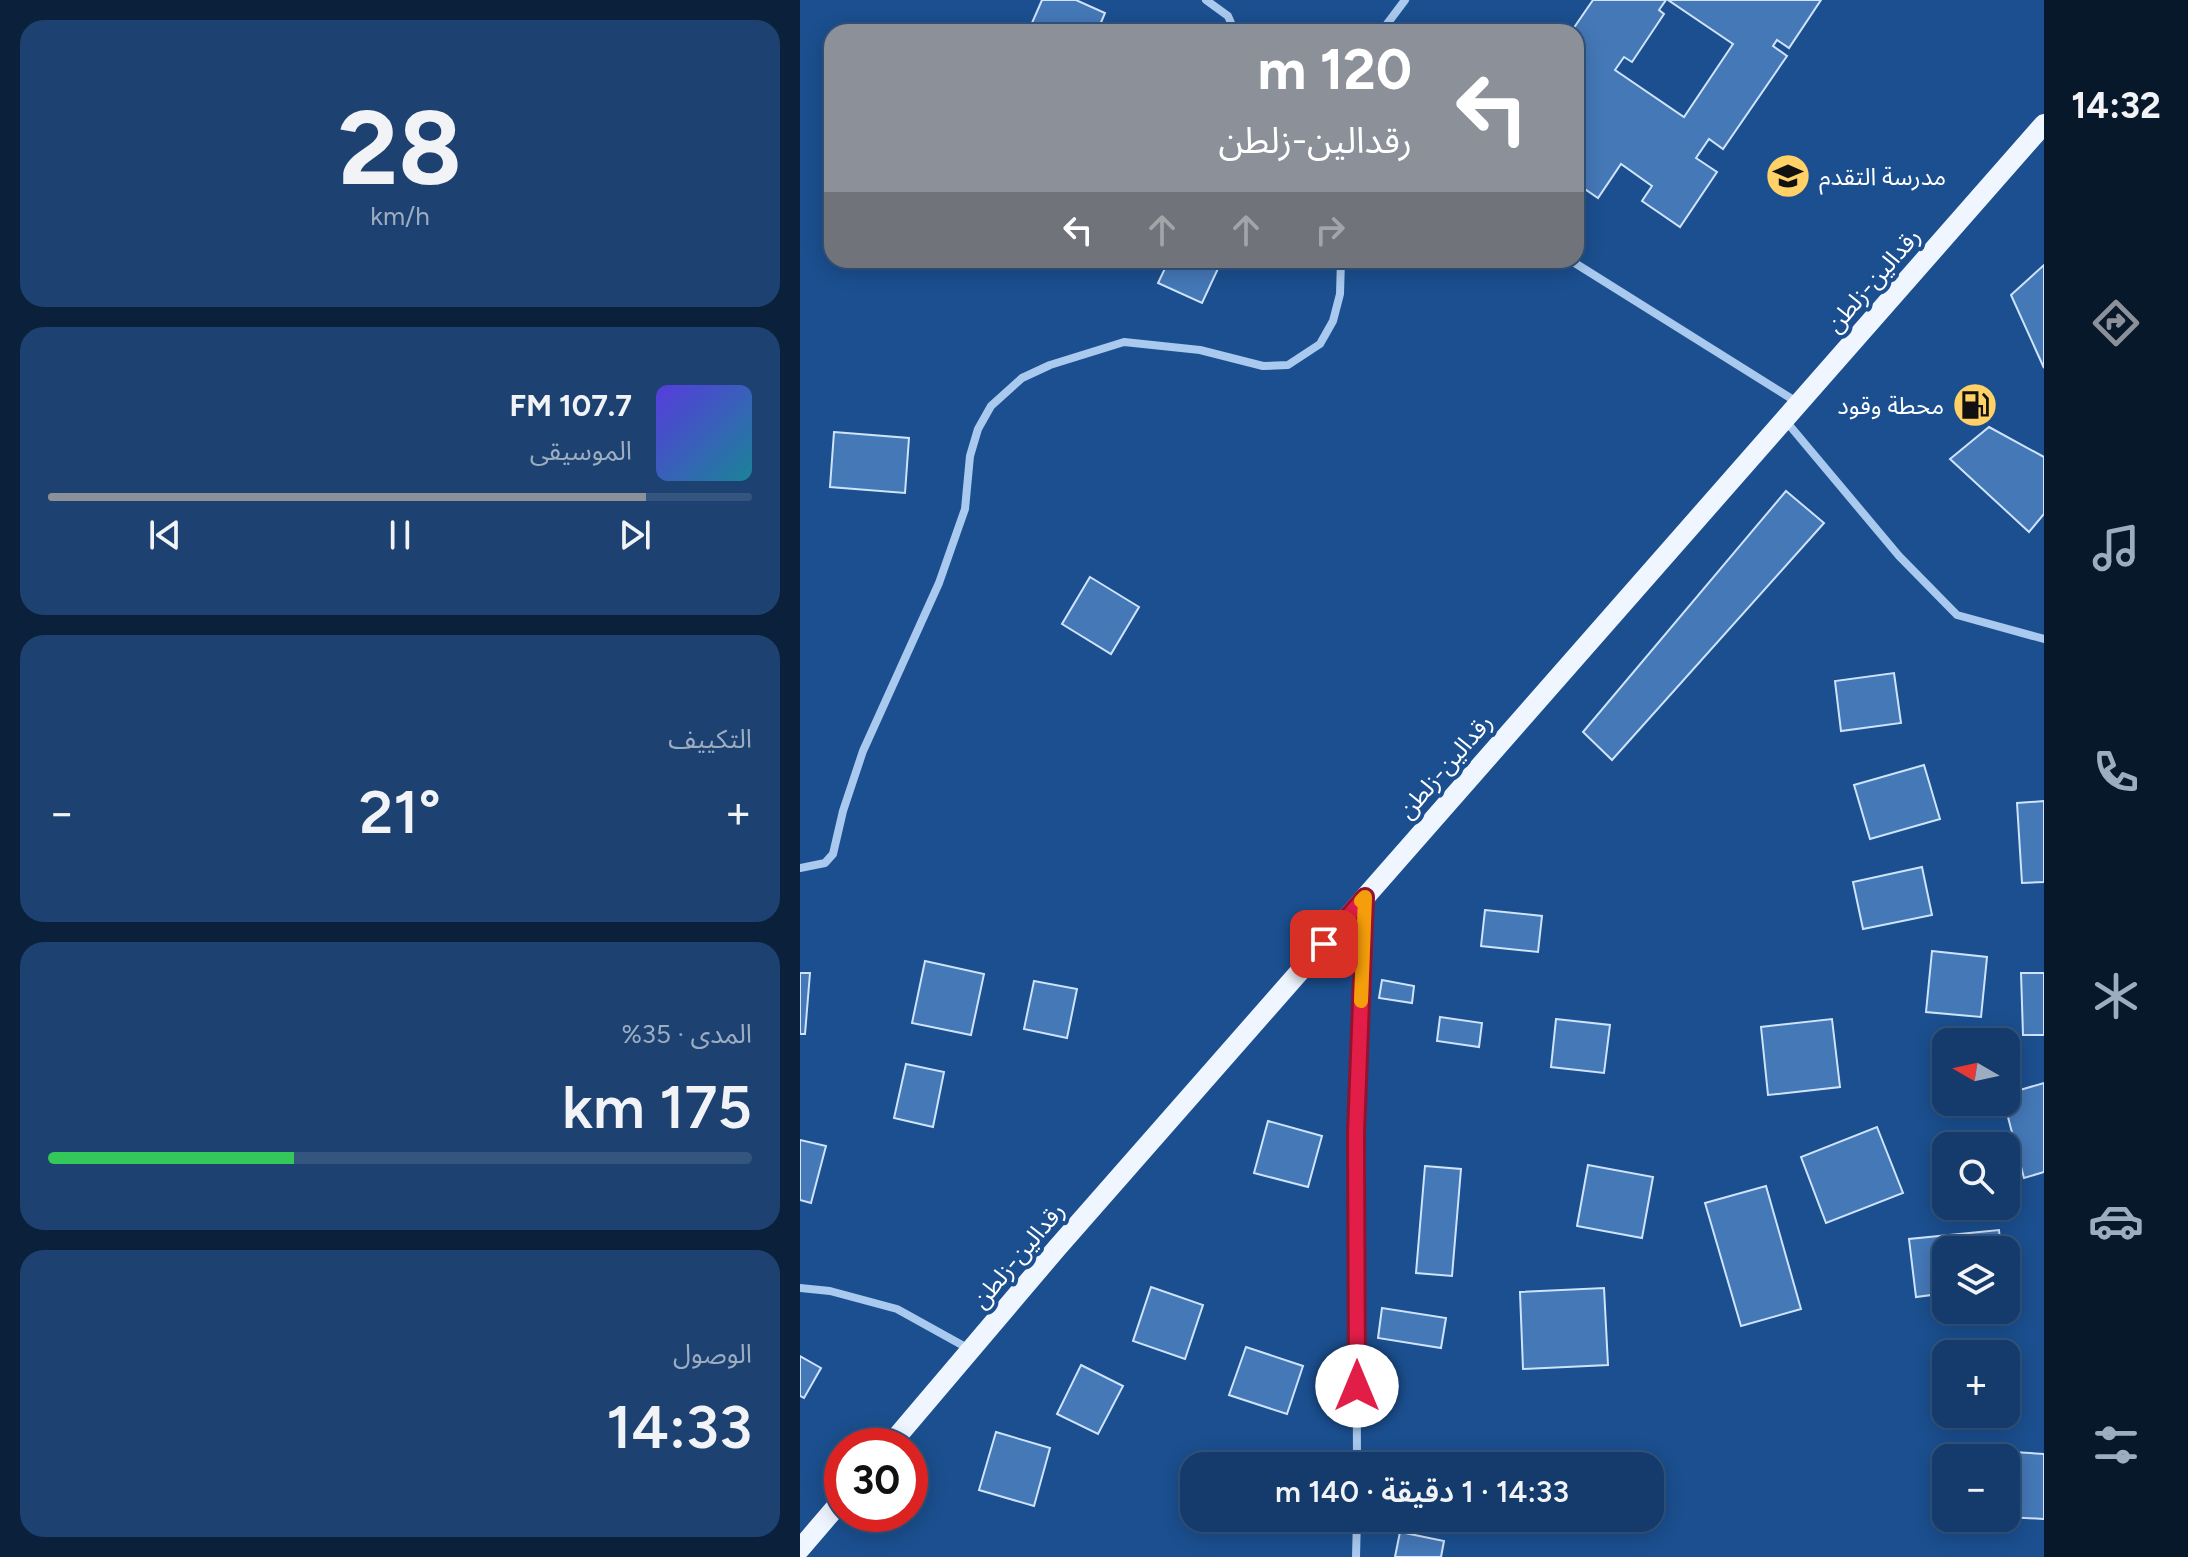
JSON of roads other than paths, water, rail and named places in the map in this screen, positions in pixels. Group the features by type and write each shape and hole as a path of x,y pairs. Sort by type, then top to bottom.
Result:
{"main road":[{"name":"رقدالين-زلطن","path":"905,1428 1057,1248 2044,124"},
{"path":"800,1549 824,1521"}],"street":[{"path":"1206,0 1228,16 1232,24"},
{"path":"1387,24 1405,0"},
{"path":"800,868 825,863 833,854 843,811 863,751 939,583 960,524 965,509 970,456 978,429 991,406 1022,378 1050,365 1124,342 1200,350 1263,366 1288,365 1320,344 1333,321 1340,294 1341,268"},
{"path":"1583,268 1800,404"},
{"path":"1785,420 1899,556 1957,615 2044,639"},
{"path":"1357,1452 1356,1133 1365,897"},
{"path":"800,1288 830,1291 897,1309 972,1350"},
{"path":"1356,1557 1357,1532"}],"place":[{"name":"مدرسة التقدم","path":"1788,176"},
{"name":"محطة وقود","path":"1975,405"}]}
